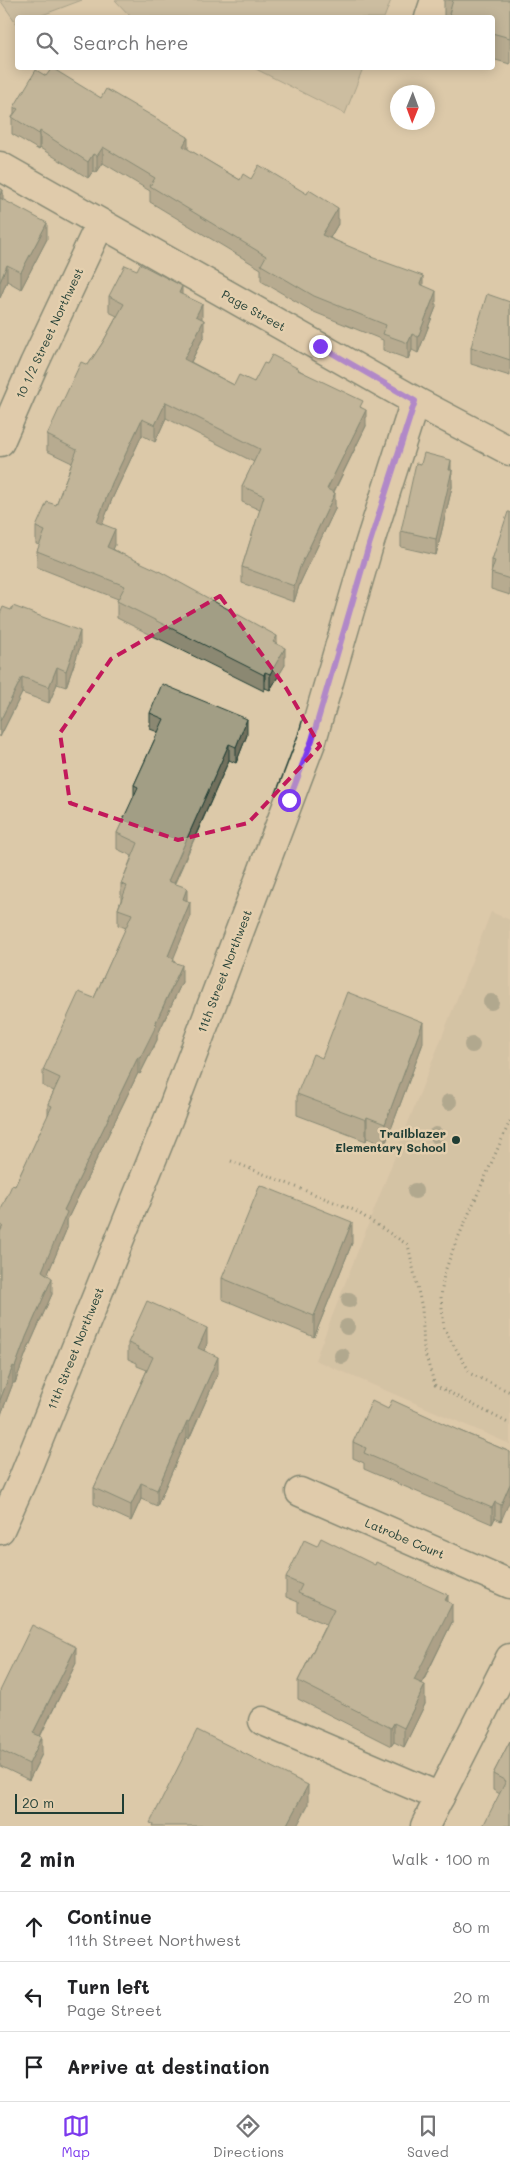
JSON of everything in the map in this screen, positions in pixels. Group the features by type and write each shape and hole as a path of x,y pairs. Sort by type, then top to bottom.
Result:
{"street":[{"path":"430,15 435,0"},
{"name":"Page Street","path":"0,166 415,401 510,451"},
{"name":"10 1/2 Street Northwest","path":"0,442 34,364 100,224"},
{"name":"11th Street Northwest","path":"0,1530 22,1481 161,1137 312,740 369,545 415,401"},
{"name":"Latrobe Court","path":"300,1492 510,1584"},
{"path":"425,1826 510,1658"},
{"path":"264,1721 440,1797"}],"path":[{"path":"510,1121 454,1247 444,1274 441,1297 444,1329 471,1374 510,1392"},
{"path":"231,1161 354,1210 408,1244 422,1308 424,1351 435,1385 510,1424"}],"highlighted area":[{"path":"220,596 286,688 320,746 248,823 178,840 70,803 60,733 111,659"}],"shaded area":[{"path":"0,0 82,0 42,15 15,15 15,21"},
{"path":"115,0 391,0 385,15 129,15"},
{"path":"258,70 362,70 345,114"},
{"name":"Trailblazer Elementary School","path":"491,912 510,920 510,1444 315,1360"}],"building":[{"path":"453,0 510,0 510,38 495,34 495,15 449,14"},
{"path":"36,70 46,76 50,70 55,70 101,98 106,89 188,137 183,146 240,180 243,174 251,179 259,165 307,194 309,190 338,208 322,235 371,257 423,276 420,284 436,291 418,337 412,334 408,343 383,334 386,325 314,296 261,265 266,256 150,186 155,178 103,147 97,156 93,154 88,162 40,131 39,134 12,117 18,109 14,107"},
{"path":"0,198 47,223 21,272 7,265 0,282"},
{"path":"140,264 182,286 179,293 202,304 196,316 204,320 184,359 234,385 239,375 254,382 264,363 267,364 272,355 298,370 363,401 360,407 366,410 327,489 335,493 300,567 294,586 242,567 264,496 242,486 260,449 166,402 155,425 142,419 112,483 97,522 115,529 107,547 157,570 277,636 273,642 285,648 270,674 265,672 264,675 117,601 125,586 37,551 45,531 36,527 47,502 56,505 77,450 47,435 81,362 88,365 124,304 109,296 125,265 137,270"},
{"path":"487,294 510,302 510,360 471,347"},
{"path":"424,453 451,460 449,470 452,470 436,539 401,531 416,463 421,464"},
{"path":"508,512 510,512 510,579 491,573 495,561 492,560"},
{"path":"13,606 80,631 66,671 57,667 49,687 22,677 0,721 0,614 3,607 11,610"},
{"path":"162,684 247,719 236,747 229,744 168,881 187,888 183,899 190,902 168,956 174,959 173,962 182,965 155,1024 157,1024 140,1058 138,1057 64,1210 67,1212 42,1271 52,1278 0,1400 0,1232 3,1226 0,1224 0,1212 12,1185 15,1186 52,1106 48,1104 60,1078 43,1070 79,992 94,998 132,914 118,909 127,886 121,884 138,843 117,833 138,787 134,785 164,719 150,713"},
{"path":"347,992 423,1022 385,1124 367,1117 366,1120 297,1094 313,1054 322,1058"},
{"path":"260,1185 352,1222 314,1316 222,1278"},
{"path":"147,1301 207,1328 198,1348 218,1357 157,1490 141,1483 131,1505 94,1488 153,1357 128,1343"},
{"path":"392,1400 510,1452 510,1484 501,1505 495,1502 492,1508 364,1453 366,1448 353,1442 372,1401 388,1409"},
{"path":"321,1538 375,1565 376,1562 448,1595 445,1600 452,1604 414,1680 425,1685 404,1728 394,1723 391,1728 298,1681 334,1609 298,1593 302,1585 286,1578 304,1540 317,1546"},
{"path":"32,1625 76,1647 33,1733 42,1737 29,1764 0,1750 0,1691"},
{"path":"197,1730 308,1785 286,1826 152,1826 153,1824 150,1823"},
{"path":"510,1741 510,1826 483,1826 506,1781 493,1774"}],"place":[{"name":"Trailblazer Elementary School","path":"456,1140"}],"route":[{"path":"289,800 312,740 369,545 415,401 320,346"}]}
